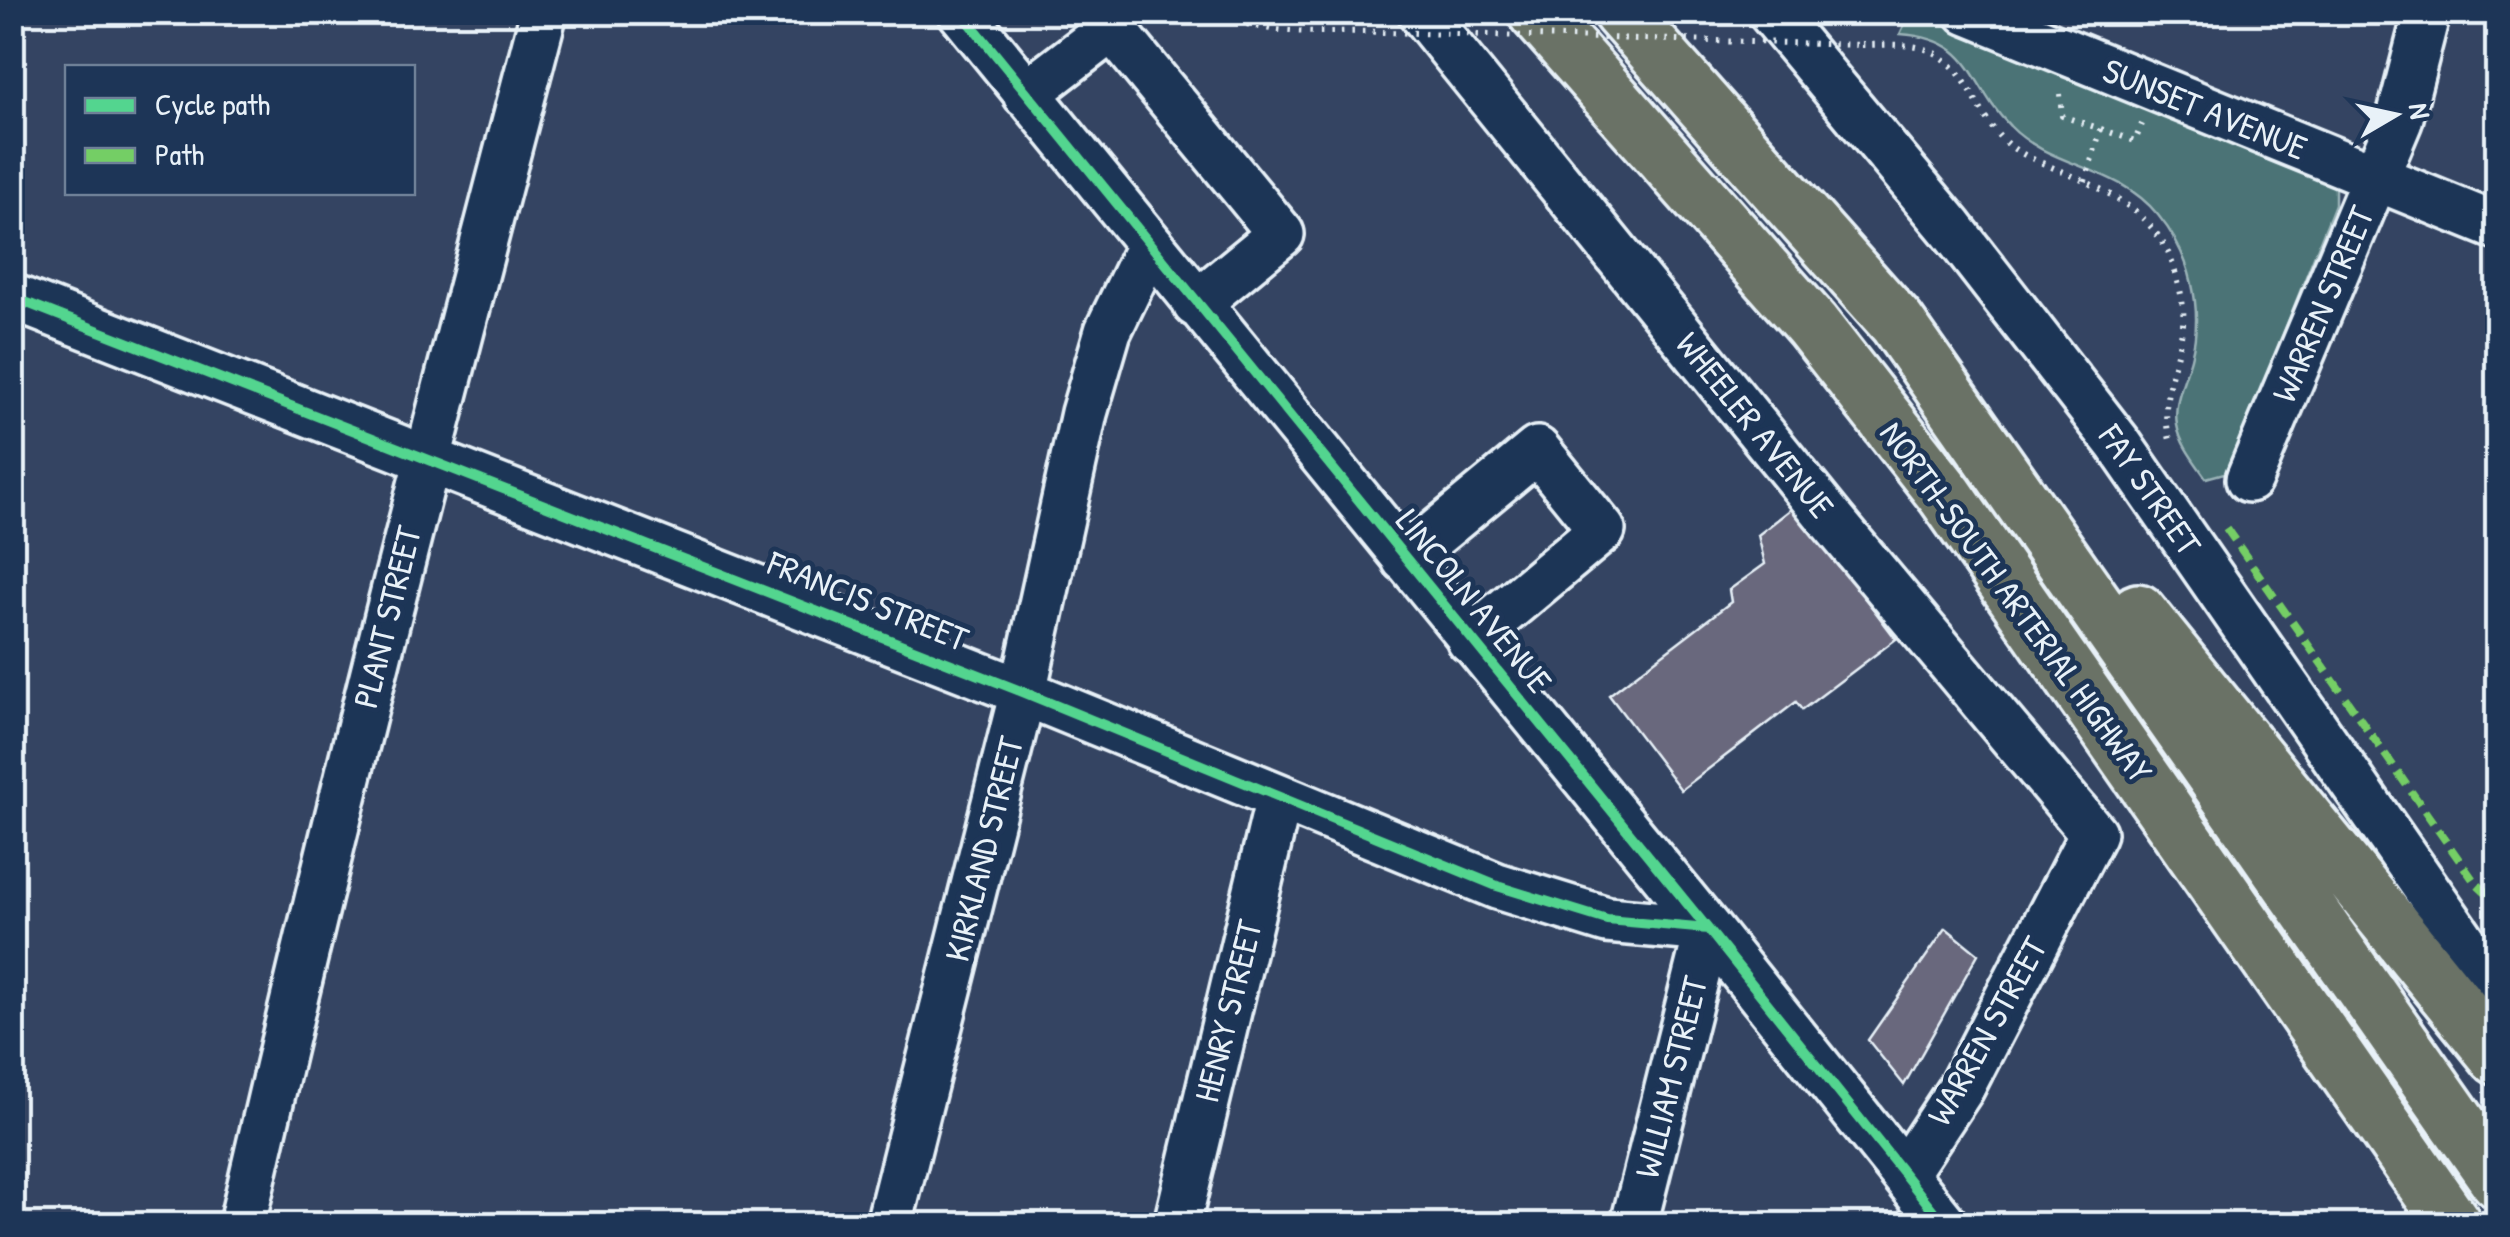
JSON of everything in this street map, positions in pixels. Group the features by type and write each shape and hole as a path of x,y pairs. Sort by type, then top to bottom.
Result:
{"highway":[{"name":"NORTH-SOUTH ARTERIAL HIGHWAY","path":"1536,12 1812,325 1946,496 2452,1224"},
{"name":"NORTH-SOUTH ARTERIAL HIGHWAY","path":"1622,12 1897,322 2498,1180"},
{"path":"1897,322 2236,730 2498,1057"}],"street":[{"name":"PLANT STREET","path":"242,1224 427,457 544,12"},
{"name":"LINCOLN AVENUE","path":"961,12 1944,1224"},
{"name":"FAY STREET","path":"1771,12 1951,228 2118,443 2495,979"},
{"name":"SUNSET AVENUE","path":"1968,12 2498,227"},
{"name":"WARREN STREET","path":"2249,479 2398,121 2427,12"},
{"name":"WHEELER AVENUE","path":"1401,22 1833,522 2093,834"},
{"path":"1026,94 1112,28 1281,234 1196,304"},
{"name":"KIRKLAND STREET","path":"889,1224 1023,692 1089,396 1108,331 1149,246"},
{"name":"FRANCIS STREET","path":"12,297 1023,692 1497,886 1607,920 1708,929"},
{"path":"1406,559 1538,450 1602,530 1470,640"},
{"name":"HENRY STREET","path":"1177,1224 1279,798"},
{"name":"WARREN STREET","path":"1904,1172 1960,1088 2093,834"},
{"name":"WILLIAM STREET","path":"1634,1224 1708,929"}],"path":[{"path":"1218,12 1236,23 1270,29 1401,22 1914,47 1936,53 1957,71 2000,137 2023,155 2084,181 2136,211 2158,234 2172,261 2182,295 2183,322 2164,419 2174,450"},
{"path":"2059,82 2062,116 2135,141 2145,118"},
{"path":"2084,181 2102,130"}],"green space":[{"path":"1910,13 2326,177 2335,187 2335,204 2228,472 2206,478 2179,432 2176,416 2195,339 2195,302 2179,247 2158,215 2124,186 2026,140 1996,110 1957,54 1943,44 1900,34"}],"building":[{"path":"1795,506 1896,639 1802,710 1796,702 1681,790 1609,695 1731,602 1729,590 1765,564 1758,535"},
{"path":"1946,928 1978,954 1904,1085 1868,1040"}],"marked path":[{"path":"2226,528 2474,881 2488,894"}],"cycle path":[{"path":"961,12 1944,1224"},
{"path":"12,297 1023,692 1497,886 1607,920 1708,929"}]}
